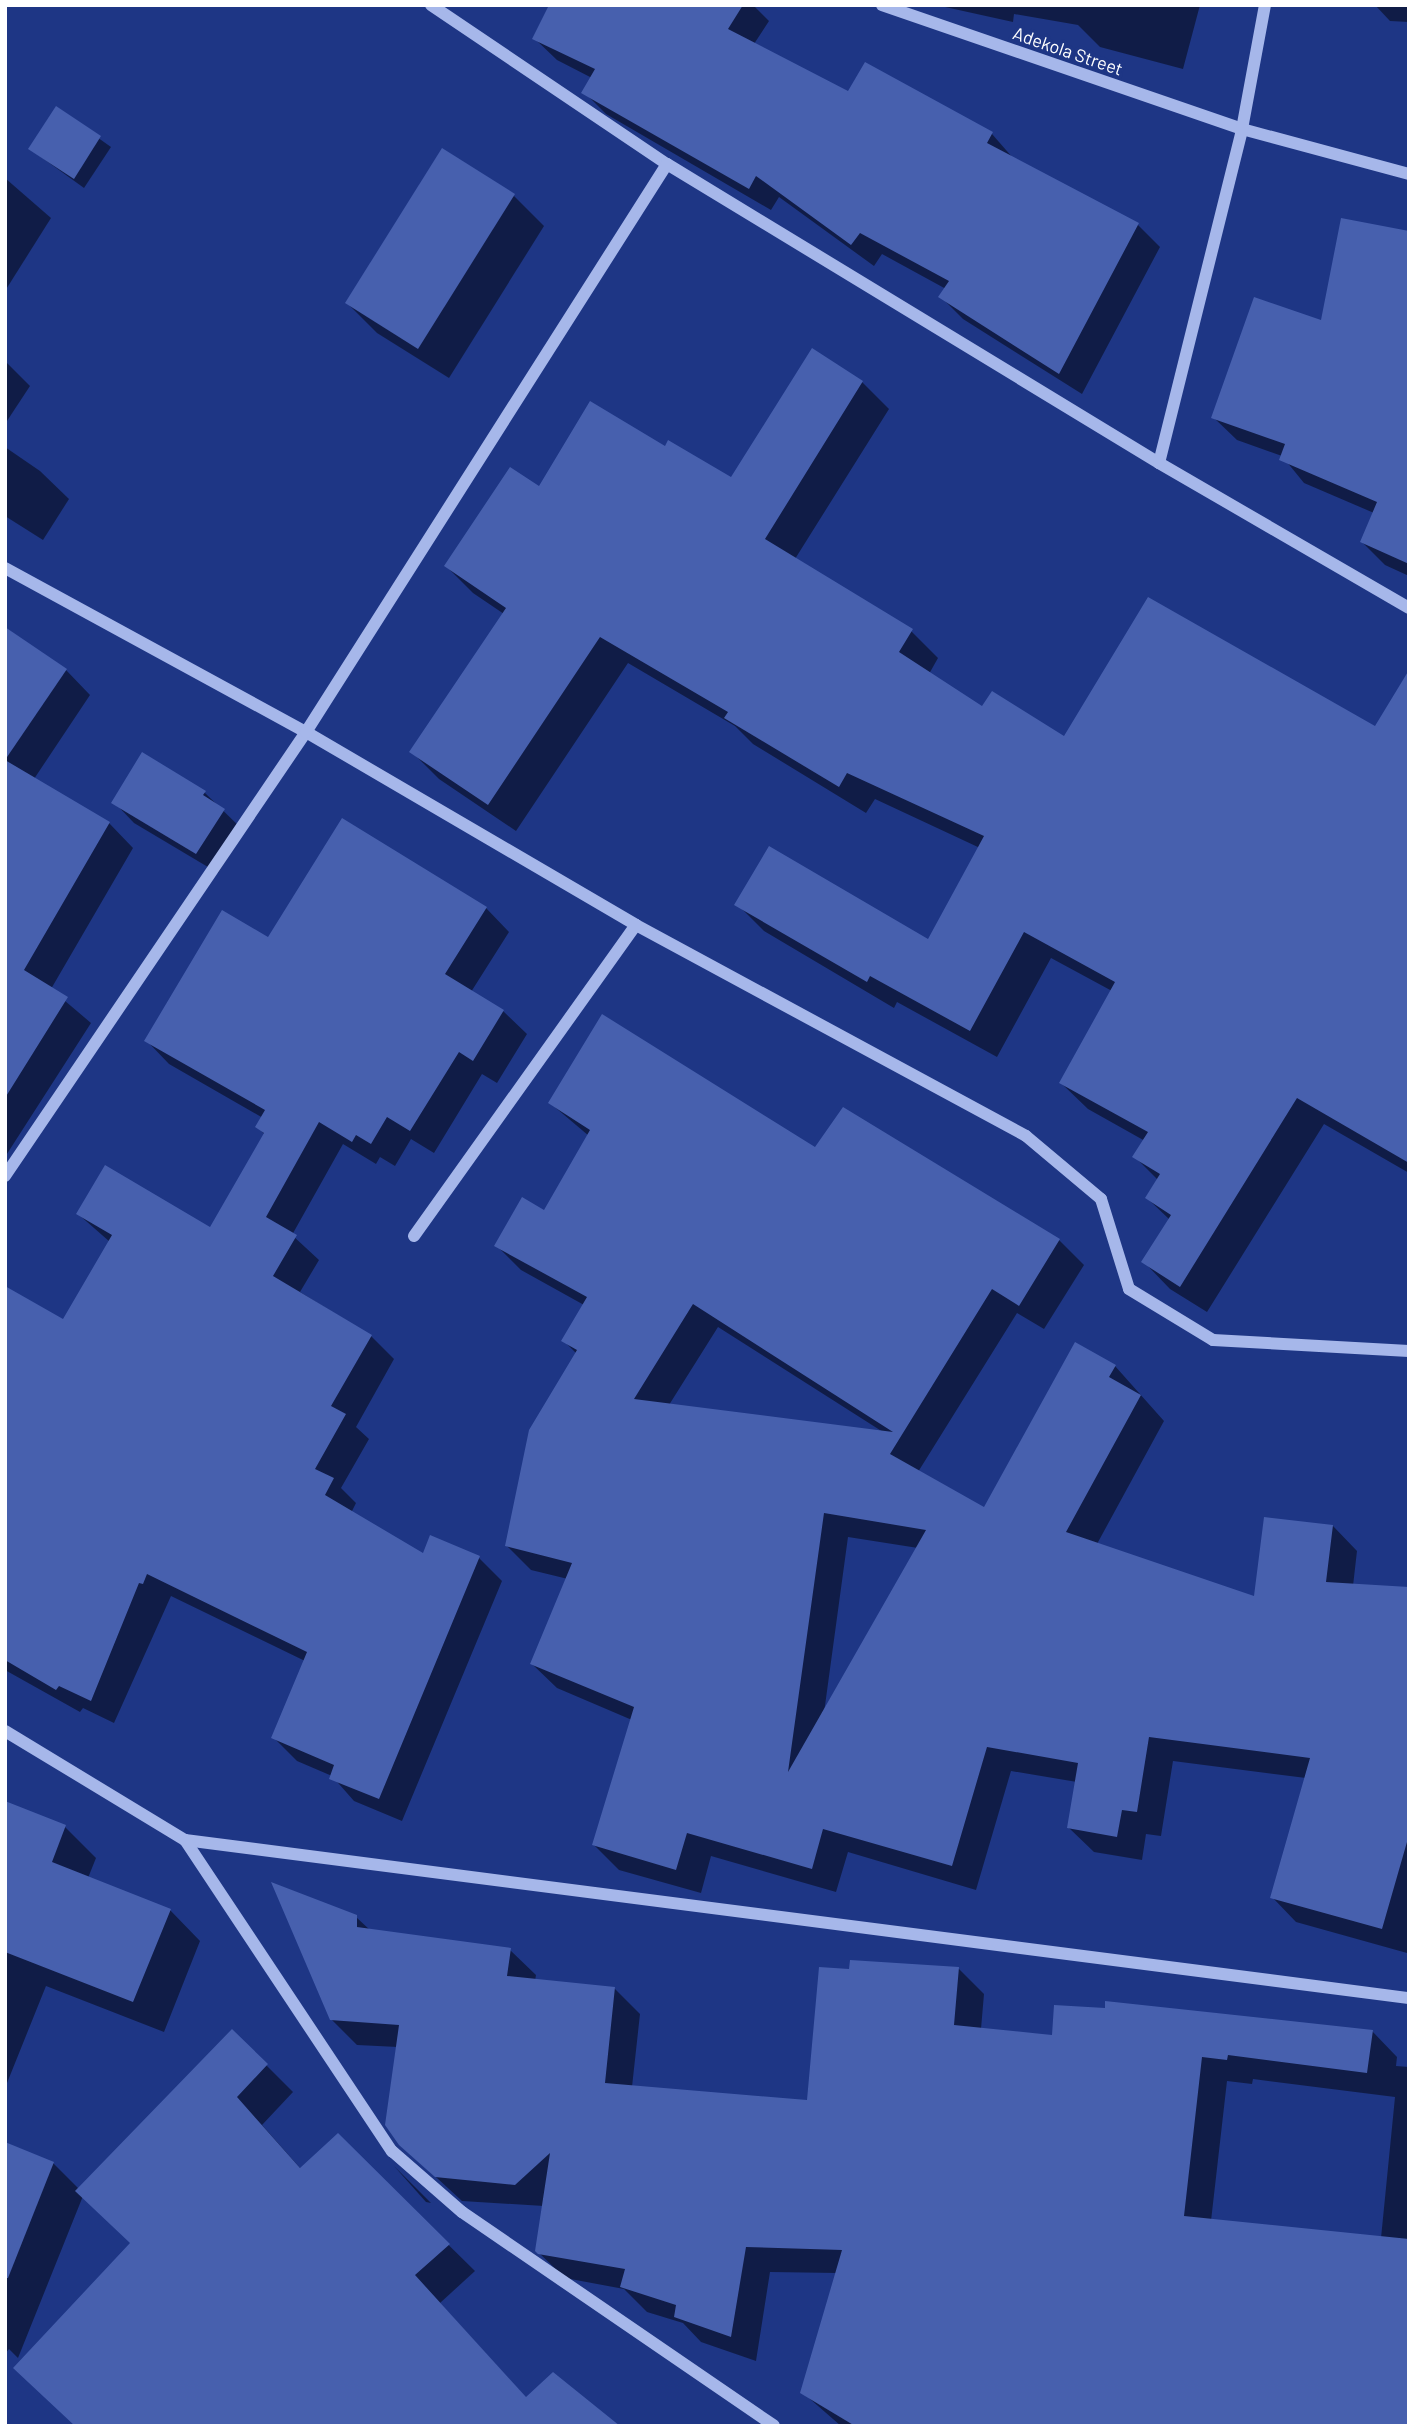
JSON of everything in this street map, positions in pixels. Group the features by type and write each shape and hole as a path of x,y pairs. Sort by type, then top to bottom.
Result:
{"street":[{"path":"431,5 667,164 1158,463 1409,607"},
{"name":"Adekola Street","path":"882,5 1242,129 1409,174"},
{"path":"1158,463 1242,129 1265,5"},
{"path":"5,1176 306,732 667,164"},
{"path":"5,568 306,732 636,925 1026,1136 1101,1199 1129,1289 1213,1340 1409,1351"},
{"path":"414,1236 636,925"},
{"path":"5,1731 185,1840 1409,1998"},
{"path":"185,1840 392,2151 462,2212 774,2426"}],"building":[{"path":"549,5 743,5 728,29 848,91 865,62 993,132 987,143 1139,223 1059,374 938,297 949,281 860,233 851,245 756,176 749,189 581,93 595,69 532,39"},
{"path":"56,106 101,136 74,179 28,149"},
{"path":"442,148 515,194 418,349 345,303"},
{"path":"1341,218 1409,231 1409,564 1360,542 1377,502 1279,460 1285,444 1211,418 1254,297 1321,320"},
{"path":"812,348 863,381 765,539 913,629 899,652 982,706 992,691 1064,736 1148,597 1375,726 1409,670 1409,1163 1297,1098 1180,1287 1141,1262 1171,1215 1145,1198 1160,1174 1132,1157 1148,1132 1059,1083 1115,982 1024,932 970,1031 870,976 867,982 734,905 769,846 928,939 984,836 847,773 839,787 724,718 728,712 600,637 488,805 409,752 506,608 444,566 510,467 539,486 590,401 665,446 668,440 731,477"},
{"path":"5,627 67,669 5,760"},
{"path":"142,752 206,791 203,795 225,809 196,854 111,803"},
{"path":"5,760 110,822 24,970 68,997 5,1098"},
{"path":"342,818 487,907 445,974 504,1010 473,1061 459,1052 410,1131 387,1117 371,1144 356,1135 352,1142 319,1122 266,1217 297,1235 273,1276 372,1335 331,1406 346,1414 315,1469 334,1478 325,1495 423,1553 430,1535 480,1556 379,1799 329,1779 334,1765 271,1738 307,1652 147,1574 143,1584 139,1583 91,1701 59,1686 56,1690 5,1660 5,1286 63,1319 112,1235 76,1214 105,1165 210,1227 264,1133 255,1127 265,1110 144,1041 222,910 268,937"},
{"path":"602,1014 815,1147 843,1107 1060,1239 1019,1306 992,1289 890,1454 984,1507 1075,1342 1116,1365 1109,1377 1141,1395 1066,1532 1254,1596 1264,1517 1333,1525 1326,1582 1409,1587 1409,1835 1382,1929 1270,1898 1310,1758 1149,1737 1137,1812 1122,1810 1117,1837 1067,1828 1078,1763 987,1747 952,1866 823,1829 812,1869 687,1833 676,1870 592,1845 634,1707 530,1664 572,1563 505,1546 529,1430 577,1350 561,1341 587,1297 494,1246 522,1197 544,1210 590,1130 548,1103","holes":["693,1304 893,1432 634,1399","824,1513 926,1530 788,1772"]},
{"path":"5,1801 66,1825 52,1862 171,1909 133,2002 5,1952"},
{"path":"271,1882 357,1915 357,1927 511,1948 507,1976 615,1987 605,2083 807,2100 819,1967 849,1969 850,1960 959,1967 954,2025 1052,2035 1054,2005 1105,2008 1105,2001 1373,2030 1367,2073 1228,2055 1227,2060 1202,2057 1184,2216 1409,2239 1409,2426 855,2426 800,2393 842,2250 746,2247 731,2337 674,2317 676,2305 620,2287 625,2269 538,2254 535,2251 550,2153 515,2185 435,2177 399,2145 385,2125 399,2025 330,2020"},
{"path":"232,2029 268,2064 237,2097 300,2168 338,2133 450,2244 415,2275 526,2397 553,2372 620,2426 75,2426 13,2368 130,2243 75,2191"},
{"path":"5,2142 54,2162 8,2278 5,2278"}]}
